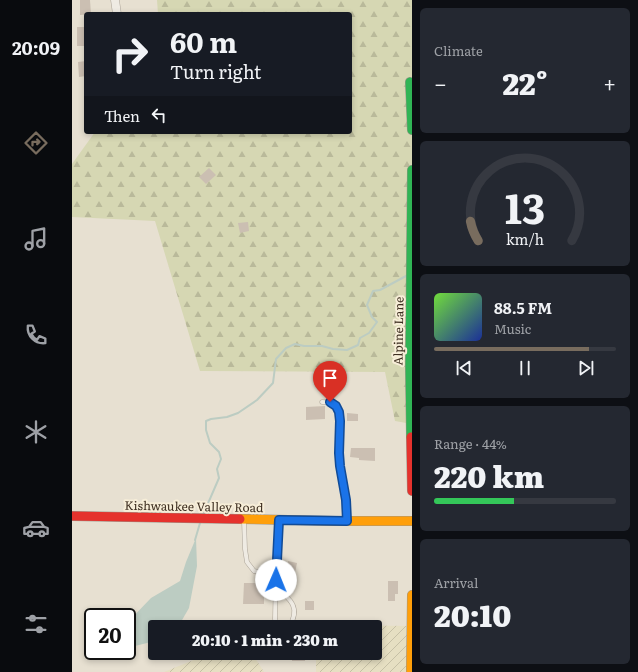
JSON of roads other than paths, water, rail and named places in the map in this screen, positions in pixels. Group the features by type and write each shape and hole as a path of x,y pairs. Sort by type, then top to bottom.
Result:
{"street":[{"path":"116,0 117,12"},
{"path":"410,82 412,130"},
{"name":"Alpine Lane","path":"412,170 410,366 412,491"},
{"name":"Kishwaukee Valley Road","path":"72,516 412,521"},
{"path":"411,672 412,595"}],"lane":[{"path":"322,402 330,402 336,406 339,412 339,453 346,500 347,521"},
{"path":"244,519 247,562 254,571 262,573 276,572"},
{"path":"275,620 279,520"},
{"path":"276,588 287,596 293,604 293,620"}],"waterway":[{"path":"203,515 219,478 217,469 221,459 219,452 210,443 206,430 206,421 227,417 238,413 257,400 273,383 276,359 286,348 295,344 347,350 358,345 360,338 369,333 377,322 372,317 367,305 373,291 380,290 406,276"},
{"path":"195,540 200,523"}]}
